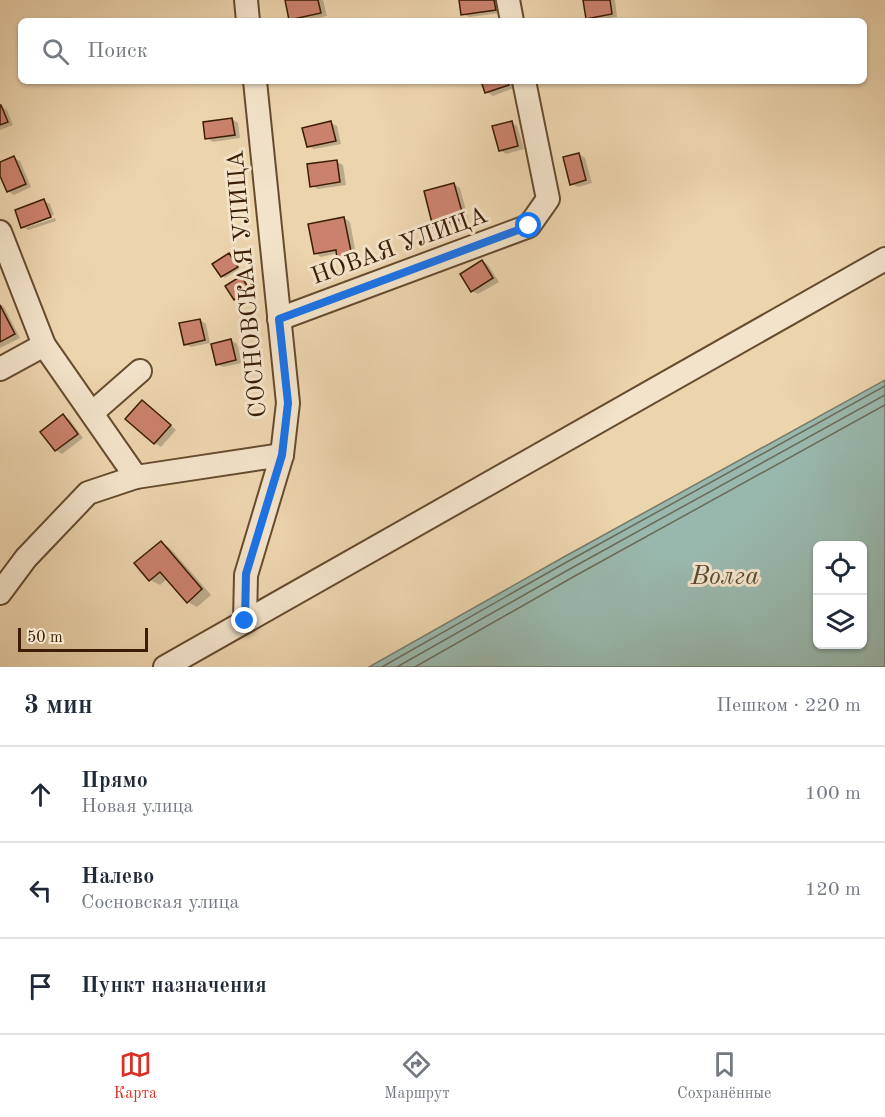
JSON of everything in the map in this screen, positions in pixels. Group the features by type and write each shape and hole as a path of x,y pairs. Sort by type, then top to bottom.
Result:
{"street":[{"path":"246,0 249,18"},
{"path":"508,0 511,18"},
{"name":"СОСНОВСКАЯ УЛИЦА","path":"245,621 246,574 282,455 288,403 255,84"},
{"name":"НОВАЯ УЛИЦА","path":"279,319 529,226 548,199 525,84"},
{"path":"0,232 44,345 136,477"},
{"path":"165,667 885,259"},
{"path":"0,369 44,345"},
{"path":"92,413 140,371"},
{"path":"0,593 26,558 88,493 136,477 282,455"}],"water":[{"name":"Волга","path":"885,380 885,667 369,667 562,558"}],"building":[{"path":"285,0 318,0 321,13 289,18"},
{"path":"459,0 494,0 496,10 461,15"},
{"path":"583,0 610,0 612,14 586,18"},
{"path":"482,84 509,84 509,85 485,93"},
{"path":"0,105 8,122 0,125"},
{"path":"232,118 235,135 205,139 203,122"},
{"path":"331,121 336,141 307,147 302,128"},
{"path":"512,121 518,146 499,151 492,126"},
{"path":"579,153 586,180 570,185 563,157"},
{"path":"14,156 26,184 7,192 0,176 0,162"},
{"path":"337,160 340,182 310,187 307,164"},
{"path":"454,183 464,219 433,227 424,191"},
{"path":"44,199 51,217 21,228 15,210"},
{"path":"344,217 352,256 337,259 336,250 314,254 308,224"},
{"path":"229,253 238,267 221,277 212,264"},
{"path":"482,260 493,278 471,292 460,274"},
{"path":"241,276 250,290 234,300 225,286"},
{"path":"0,305 15,334 0,342"},
{"path":"200,319 205,340 184,345 179,323"},
{"path":"231,339 236,360 216,365 211,344"},
{"path":"142,400 171,425 154,444 125,419"},
{"path":"63,414 78,434 55,451 40,432"},
{"path":"161,541 202,589 187,603 160,572 149,581 134,563"}],"route":[{"path":"245,621 246,574 282,455 288,403 279,319 529,226"}]}
